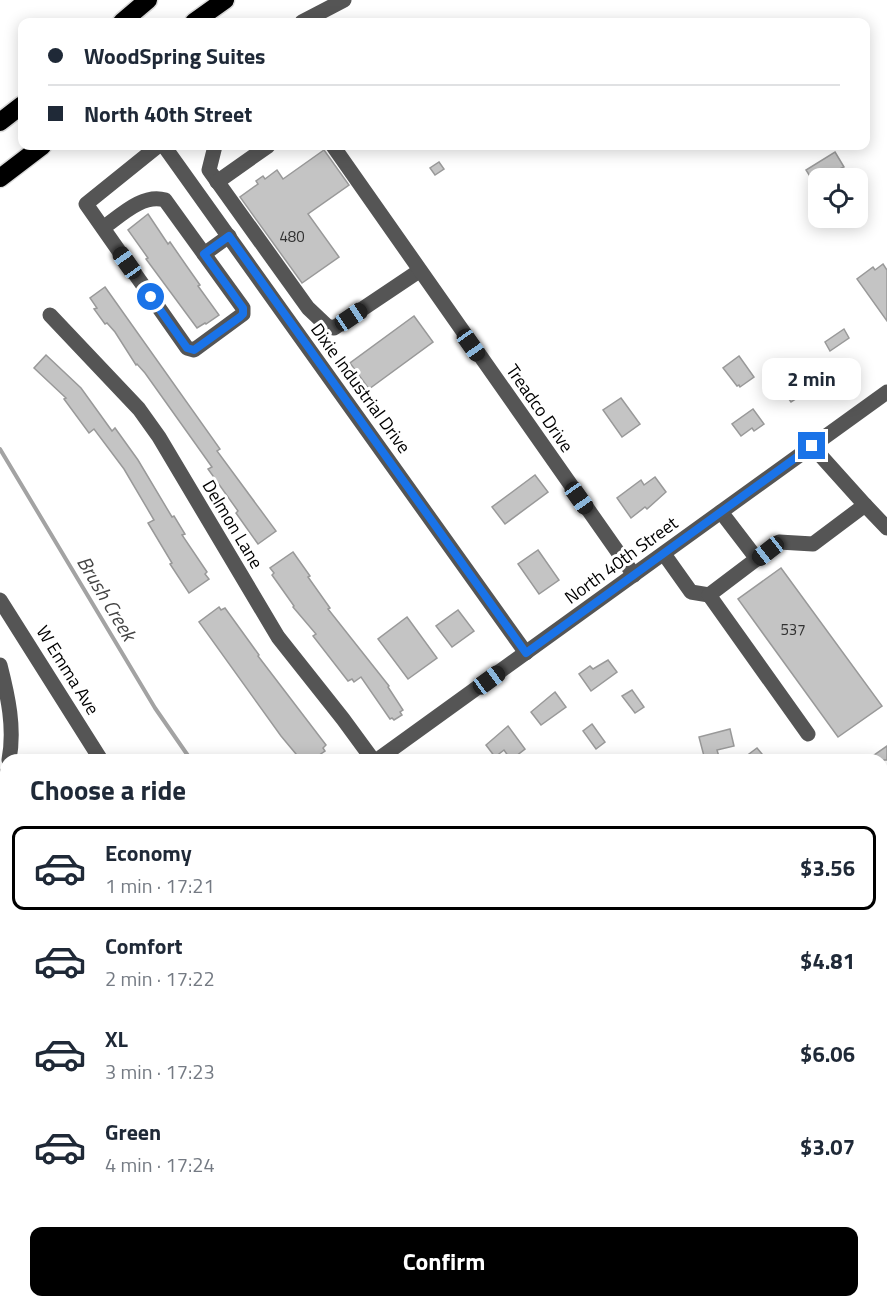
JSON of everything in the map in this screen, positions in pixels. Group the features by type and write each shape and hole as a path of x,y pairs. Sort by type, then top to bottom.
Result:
{"highway":[{"path":"127,18 148,0"},
{"path":"199,18 220,2"},
{"path":"0,122 18,108"},
{"path":"0,178 37,150"}],"street":[{"path":"310,18 344,0"},
{"path":"103,228 140,202 162,198 243,308 243,314 194,350 187,348 86,204 153,150"},
{"name":"Dixie Industrial Drive","path":"167,150 526,653"},
{"path":"214,150 209,170 308,308 327,326 334,328 419,271"},
{"path":"217,182 262,150"},
{"name":"Treadco Drive","path":"336,150 634,575"},
{"path":"204,254 229,236"},
{"name":"Delmon Lane","path":"50,315 139,409 159,437 278,637 369,754"},
{"name":"North 40th Street","path":"386,754 887,392"},
{"path":"812,446 887,528"},
{"path":"709,595 779,542 813,544 865,505"},
{"path":"721,512 757,559"},
{"path":"664,554 691,592 709,595 808,734"},
{"name":"W Emma Ave","path":"0,600 97,754"},
{"path":"0,665 9,702 12,747 10,754"}],"building":[{"path":"324,150 349,185 308,214 339,257 302,283 240,197 258,184 256,181 263,176 265,179 277,170 283,179"},
{"path":"835,152 844,167 842,168 809,168"},
{"path":"439,162 444,169 435,175 430,168"},
{"path":"148,214 168,244 170,242 219,315 206,324 197,328 146,259 148,258 128,230"},
{"path":"883,264 887,270 887,321 857,279 873,267 875,270"},
{"path":"105,287 220,449 217,451 276,531 258,544 208,469 212,467 145,373 136,365 115,332 107,323 105,324 94,309 97,308 90,298"},
{"path":"414,316 433,342 369,389 350,363"},
{"path":"844,329 849,338 830,351 825,342"},
{"path":"46,355 81,388 112,431 115,428 185,534 182,535 207,572 205,574 209,579 189,593 148,523 154,520 124,469 94,429 89,433 64,399 66,398 34,368"},
{"path":"739,356 754,377 740,387 723,368"},
{"path":"808,369 819,384 791,402 781,388"},
{"path":"621,398 640,424 622,437 603,410"},
{"path":"753,409 764,424 754,431 752,428 741,436 732,424"},
{"path":"535,475 548,492 505,524 492,507"},
{"path":"655,477 666,492 647,509 645,507 631,518 617,498 641,480 644,485"},
{"path":"538,550 559,580 539,594 518,564"},
{"path":"293,552 330,608 328,609 389,686 403,710 400,712 402,715 394,720 390,719 361,677 354,682 352,679 348,681 313,636 316,634 293,607 272,575 274,573 270,568"},
{"path":"781,568 882,706 838,737 738,599"},
{"path":"219,607 221,610 225,608 258,656 326,745 323,748 325,751 321,754 296,754 199,622"},
{"path":"458,610 474,631 452,647 436,626"},
{"path":"407,617 437,658 408,679 378,639"},
{"path":"608,660 617,672 591,691 579,674 590,666 593,669"},
{"path":"632,690 644,707 635,713 622,696"},
{"path":"555,692 566,707 541,725 531,712"},
{"path":"592,724 605,742 596,749 583,731"},
{"path":"508,726 525,749 519,754 507,754 504,750 499,754 493,754 486,745"},
{"path":"730,729 734,746 717,750 718,754 703,754 699,737"},
{"path":"887,746 887,754 876,754"},
{"path":"757,748 762,754 749,754"}],"waterway":[{"name":"Brush Creek","path":"0,449 155,708 187,754"}],"route":[{"path":"151,297 187,348 194,350 240,317 243,314 243,308 204,254 229,236 526,653 812,446"}]}
